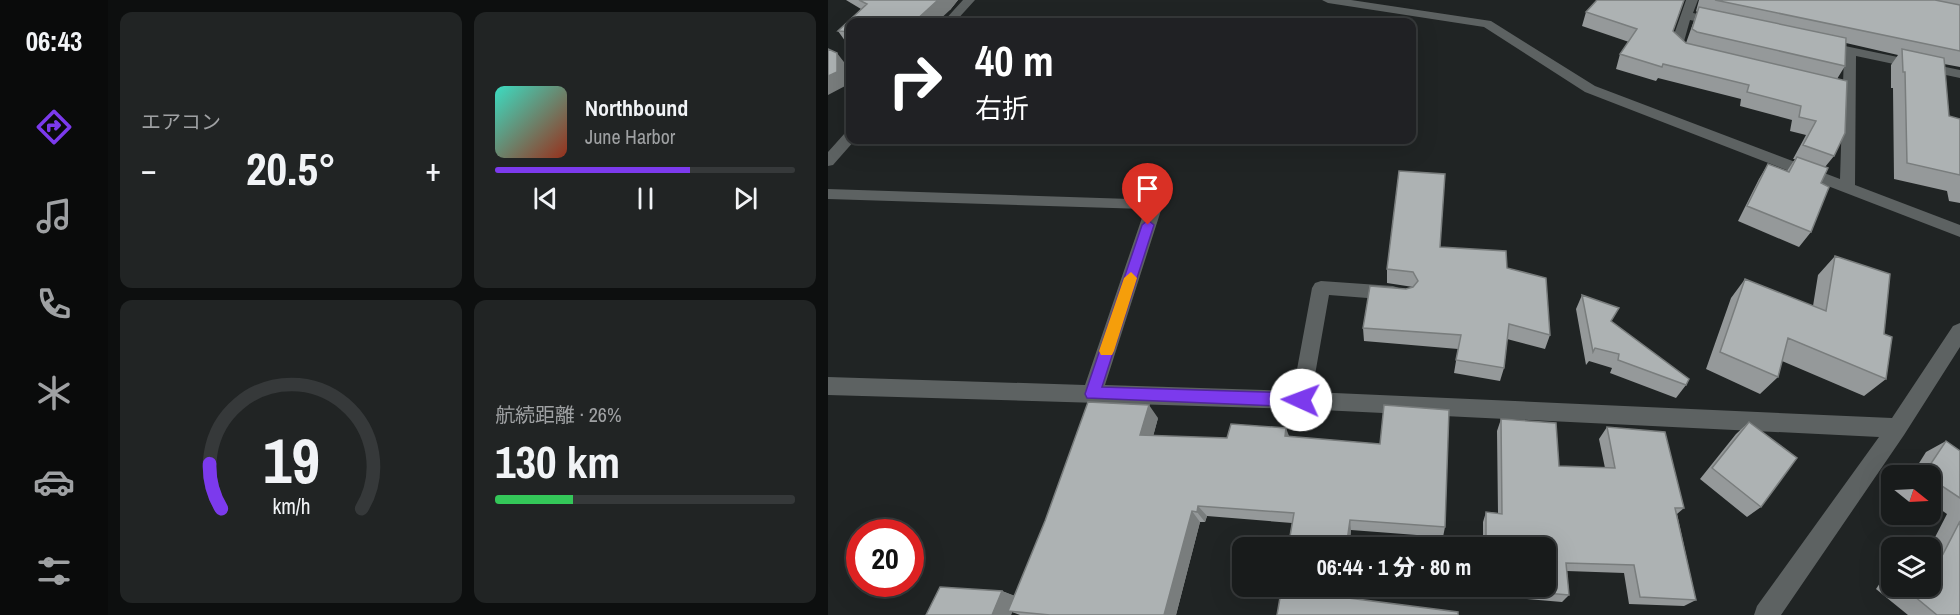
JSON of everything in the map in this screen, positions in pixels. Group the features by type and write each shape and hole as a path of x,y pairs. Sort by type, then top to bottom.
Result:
{"street":[{"path":"953,18 969,0"},
{"path":"1328,0 1487,24 1590,88 1960,231"},
{"path":"1692,0 1676,46 1686,53 1698,56"},
{"path":"1686,15 1733,26"},
{"path":"1803,41 1960,74"},
{"path":"1847,188 1842,89 1850,51"},
{"path":"828,162 846,141"},
{"path":"828,195 1155,204 1092,394"},
{"path":"1301,400 1322,288 1406,294"},
{"path":"1766,615 1897,428 1960,331"},
{"path":"828,386 1301,400 1897,428"}],"building":[{"path":"859,0 938,0 918,18 852,18 867,4"},
{"path":"1597,0 1684,0 1673,31 1686,43 1847,81 1845,133 1834,156 1803,145 1816,121 1799,117 1801,106 1747,92 1749,85 1663,64 1662,67 1620,54 1637,29 1586,12"},
{"path":"1715,0 1935,0 1960,5 1960,51"},
{"path":"1699,7 1846,38 1845,66 1697,32 1692,29"},
{"path":"846,24 846,32 838,31"},
{"path":"828,49 837,53 837,72 828,76"},
{"path":"1902,49 1944,58 1949,116 1960,119 1960,175 1907,163 1905,72 1903,72"},
{"path":"1797,157 1828,168 1821,183 1829,187 1811,232 1747,206 1768,164 1789,172"},
{"path":"1399,171 1445,174 1440,247 1506,251 1507,268 1546,278 1550,335 1509,324 1504,368 1456,360 1461,335 1363,328 1370,286 1406,289 1413,287 1418,281 1413,272 1387,269"},
{"path":"1835,256 1890,274 1884,334 1892,337 1886,379 1788,338 1778,377 1720,352 1745,279 1826,311"},
{"path":"1582,295 1619,308 1611,321 1689,379 1686,385 1618,360 1619,354 1595,348 1593,352"},
{"path":"1088,402 1149,405 1140,435 1227,438 1231,424 1286,428 1285,436 1380,444 1384,405 1449,410 1445,527 1350,520 1348,537 1290,537 1294,513 1198,506 1197,512 1192,511 1164,615 1050,615 1008,611 1045,521"},
{"path":"1501,419 1556,423 1559,466 1615,468 1607,427 1665,432 1684,508 1675,508 1696,600 1640,597 1634,565 1566,563 1569,595 1556,594 1556,537 1486,537 1486,512 1502,514"},
{"path":"1749,422 1797,458 1761,507 1712,468"},
{"path":"1946,441 1960,451 1960,498 1941,485 1941,465 1930,465"},
{"path":"1960,521 1960,615 1937,615 1915,597 1941,597 1941,552 1943,554"},
{"path":"940,587 1002,591 992,615 926,615"},
{"path":"1280,597 1341,597 1458,612 1458,615 1277,615"}],"slow traffic":[{"path":"1107,351 1131,278"}],"route":[{"path":"1148,225 1092,394 1301,400"}]}
